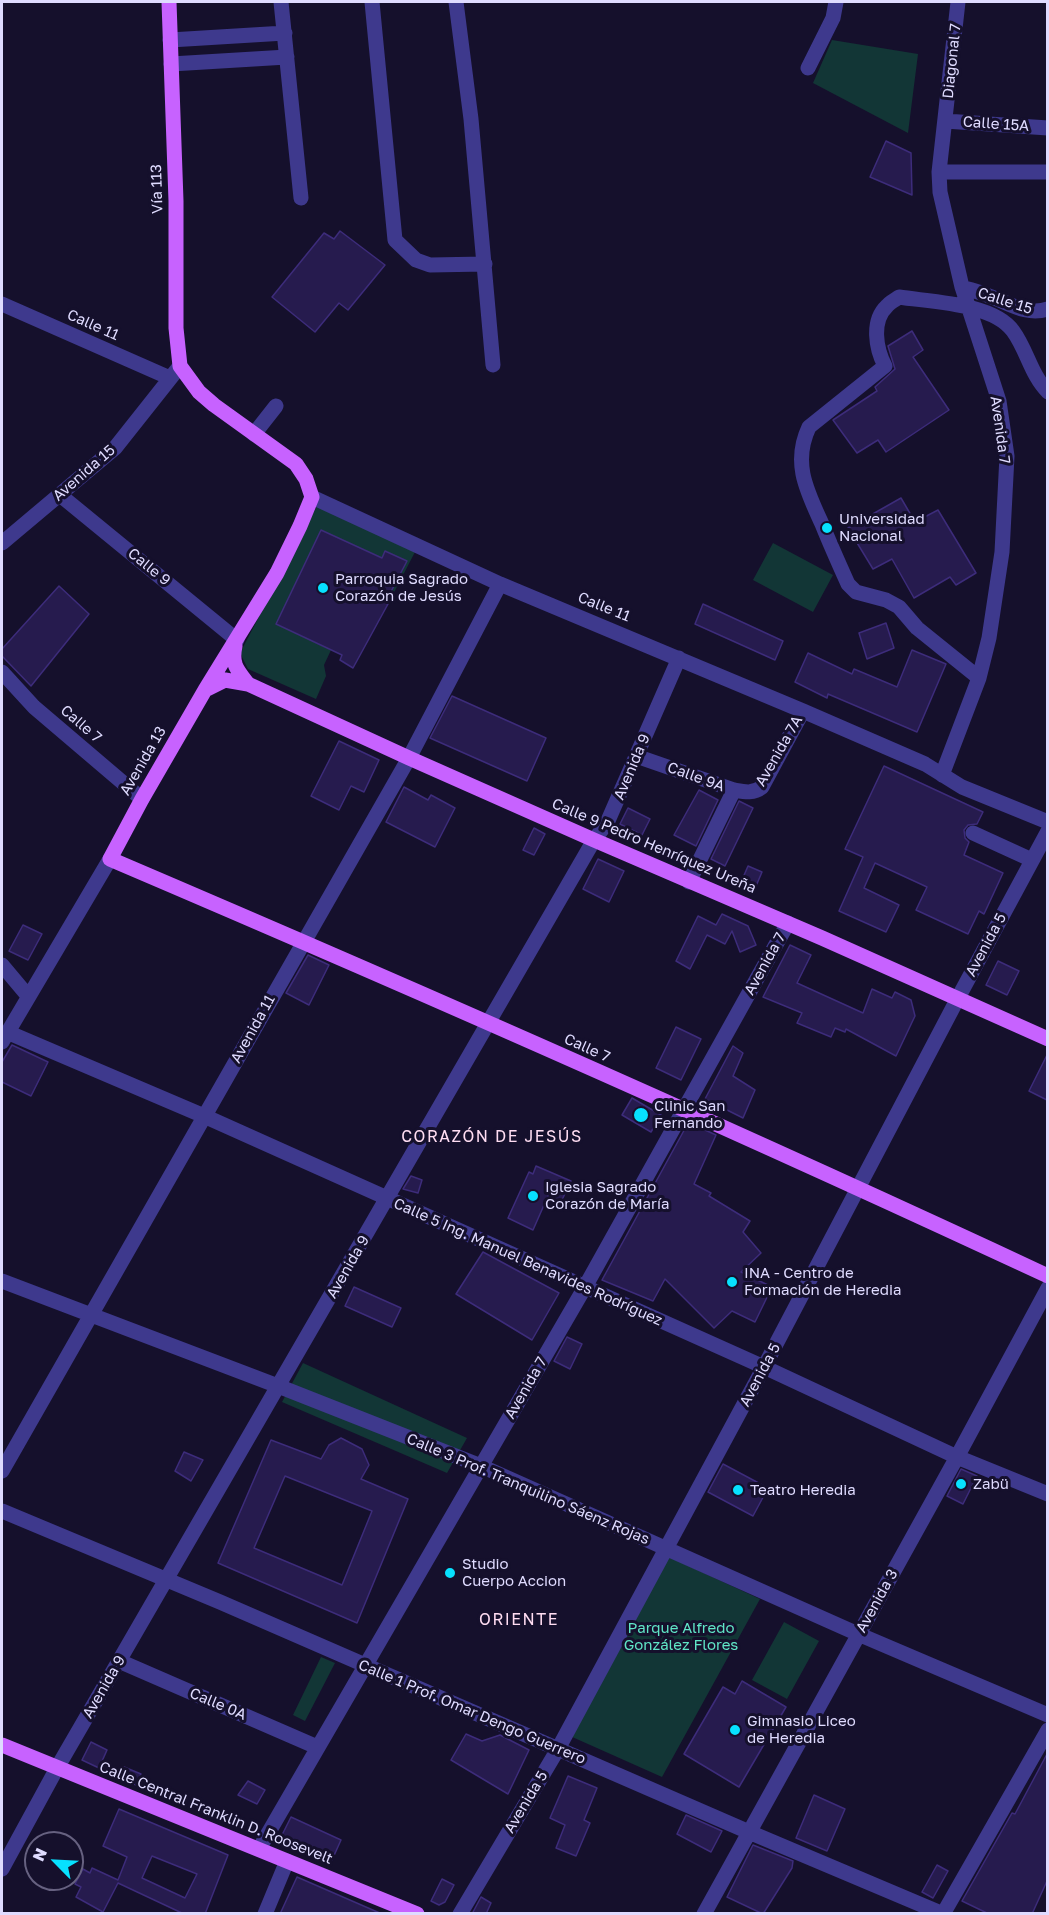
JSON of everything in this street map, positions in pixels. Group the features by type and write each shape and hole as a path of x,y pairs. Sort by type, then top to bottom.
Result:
{"main road":[{"name":"Vía 113","path":"169,2 176,201 178,373"},
{"name":"Calle 11","path":"178,373 199,392 296,464 306,479 312,497"},
{"name":"Avenida 13","path":"110,859 205,690 277,573 312,497"},
{"path":"237,640 232,658 248,684"},
{"name":"Calle 9 Pedro Henríquez Ureña","path":"205,690 225,680 248,684 409,758 1047,1039"},
{"name":"Calle 7","path":"110,859 303,941 860,1188 1047,1276"},
{"name":"Calle Central Franklin D. Roosevelt","path":"2,1745 417,1914"}],"street":[{"path":"281,2 301,198"},
{"path":"372,2 395,240 416,260 430,265 484,264"},
{"path":"456,2 471,119 493,365"},
{"path":"808,68 833,18 836,2"},
{"name":"Diagonal 7","path":"945,121 958,2"},
{"path":"170,40 285,33"},
{"path":"171,64 287,57"},
{"name":"Calle 15A","path":"945,121 1047,128"},
{"name":"Avenida 7","path":"942,775 979,678 989,638 1002,552 1006,456 999,401 962,287 940,192 939,172 945,121"},
{"path":"939,172 1047,172"},
{"name":"Calle 15","path":"962,287 1027,311 1039,312 1047,309"},
{"path":"979,678 917,628 899,607 886,600 856,592 848,584 805,486 801,466 803,440 808,427 885,366 879,355 876,337 878,322 886,306 899,297 981,309 1006,323 1014,331 1040,384 1047,392"},
{"name":"Calle 11","path":"2,304 178,373"},
{"name":"Avenida 15","path":"2,543 115,448 178,373"},
{"path":"254,434 276,406"},
{"name":"Calle 9","path":"60,495 237,640"},
{"name":"Calle 11","path":"312,497 500,584 679,657 925,764 962,787 1047,822"},
{"name":"Avenida 11","path":"2,1471 409,758 500,584"},
{"name":"Avenida 9","path":"2,1869 57,1768 594,840 607,823 679,657"},
{"name":"Calle 7","path":"2,672 34,707 142,799"},
{"name":"Avenida 7A","path":"756,792 762,787 803,711"},
{"name":"Calle 9A","path":"636,756 734,790 756,792"},
{"path":"689,882 734,790"},
{"name":"Avenida 5","path":"460,1914 558,1749 860,1188 1047,831"},
{"path":"974,832 1032,860"},
{"name":"Avenida 13","path":"4,1037 110,859"},
{"name":"Avenida 7","path":"259,1849 585,1287 788,923"},
{"path":"2,965 28,996"},
{"name":"Calle 5 Ing. Manuel Benavides Rodríguez","path":"4,1037 204,1116 957,1456 1047,1494"},
{"name":"Calle 3 Prof. Tranquilino Sáenz Rojas","path":"2,1281 481,1466 858,1634 1047,1715"},
{"name":"Avenida 3","path":"704,1914 1047,1288"},
{"name":"Calle 1 Prof. Omar Dengo Guerrero","path":"2,1511 220,1602 943,1914"},
{"name":"Calle 0A","path":"119,1661 317,1747"},
{"path":"943,1914 1047,1730"},
{"path":"265,1914 288,1861"}],"green space":[{"path":"832,40 918,54 908,133 813,83"},
{"path":"318,504 415,552 388,604 385,603 406,561 386,551 382,558 321,530 277,624 331,650 324,665 326,676 316,699 248,669 240,653"},
{"path":"773,543 833,575 813,612 753,580"},
{"path":"303,1363 467,1438 447,1473 282,1402"},
{"name":"Parque Alfredo González Flores","path":"667,1556 760,1599 662,1777 570,1736"},
{"path":"784,1622 819,1641 787,1699 752,1680"},
{"path":"321,1657 335,1663 305,1721 293,1715"}],"building":[{"path":"886,141 911,153 912,195 870,177"},
{"path":"340,231 385,265 348,310 339,303 315,332 272,297 324,233 334,239"},
{"path":"912,331 923,350 913,357 949,410 886,452 878,440 857,453 833,420 877,391 875,387 895,369 888,346"},
{"path":"901,498 915,522 938,510 976,573 956,585 950,577 914,598 892,559 873,569 848,528"},
{"path":"321,530 382,558 385,551 407,561 385,603 388,604 353,668 340,660 342,655 276,624"},
{"path":"59,586 89,614 31,686 2,656 2,649"},
{"path":"703,604 783,641 775,660 695,624"},
{"path":"886,623 894,648 867,659 859,633"},
{"path":"912,650 946,664 917,732 828,694 827,698 795,682 808,653 852,674 854,669 897,687"},
{"path":"452,696 546,738 527,781 430,738"},
{"path":"339,741 379,760 364,792 351,786 339,810 311,796"},
{"path":"884,766 983,812 977,824 968,825 964,830 965,838 969,842 964,855 1003,873 984,914 979,911 968,934 916,910 927,887 875,863 864,888 899,905 886,932 839,911 863,857 845,849"},
{"path":"404,787 428,800 431,795 455,808 435,847 386,822"},
{"path":"699,790 718,800 696,846 674,835"},
{"path":"739,801 753,808 725,866 711,859"},
{"path":"628,808 650,819 642,835 620,824"},
{"path":"534,828 545,834 534,855 523,850"},
{"path":"598,859 624,871 609,902 583,889"},
{"path":"748,866 762,872 756,886 742,880"},
{"path":"722,914 748,926 756,945 740,952 732,931 725,944 707,935 690,969 676,961 698,916 716,925"},
{"path":"23,925 42,934 28,960 9,951"},
{"path":"790,945 811,955 797,983 863,1013 872,989 892,998 895,992 911,1000 915,1016 896,1056 846,1029 845,1032 835,1028 831,1037 797,1023 802,1013 763,997"},
{"path":"308,955 329,965 309,1005 286,993"},
{"path":"998,961 1019,971 1007,995 986,985"},
{"path":"676,1027 701,1039 681,1080 656,1068"},
{"path":"12,1045 48,1062 31,1096 2,1082 2,1062"},
{"path":"733,1046 743,1053 733,1076 755,1090 743,1118 705,1099"},
{"path":"1047,1055 1047,1100 1029,1091"},
{"name":"Clinic San Fernando","path":"632,1098 661,1115 651,1132 622,1115"},
{"path":"692,1124 716,1135 694,1184 711,1193 709,1196 750,1221 743,1232 761,1253 741,1272 772,1287 755,1322 732,1311 714,1328 665,1279 653,1301 602,1280 687,1125"},
{"name":"Iglesia Sagrado Corazón de María","path":"536,1166 571,1181 561,1202 548,1196 533,1230 508,1218 529,1172 533,1174"},
{"path":"411,1176 422,1180 418,1193 403,1189"},
{"path":"483,1252 559,1293 532,1340 456,1294"},
{"path":"354,1287 401,1308 392,1327 345,1306"},
{"path":"567,1337 582,1344 570,1369 554,1361"},
{"path":"341,1438 362,1449 369,1465 361,1479 408,1499 357,1623 218,1563 271,1440 321,1459 329,1445","holes":["285,1476 372,1511 342,1585 254,1548"]},
{"path":"184,1452 203,1460 191,1481 175,1471"},
{"name":"Teatro Heredia","path":"723,1464 768,1488 753,1516 708,1492"},
{"name":"Zabü","path":"961,1469 977,1476 963,1504 947,1496"},
{"name":"Gimnasio Liceo de Heredia","path":"742,1681 786,1707 739,1787 684,1754 723,1687 735,1694"},
{"path":"466,1734 482,1741 500,1735 529,1750 508,1794 451,1760"},
{"path":"91,1742 107,1750 99,1768 82,1760"},
{"path":"1047,1754 1047,1881 1032,1914 989,1914 962,1901 1012,1813 1015,1814"},
{"path":"124,1767 141,1774 136,1785 120,1777"},
{"path":"568,1776 597,1788 584,1820 590,1823 576,1856 556,1848 565,1825 550,1818"},
{"path":"248,1781 265,1790 257,1804 238,1795"},
{"path":"814,1795 845,1809 827,1851 796,1838"},
{"path":"119,1809 228,1855 205,1914 184,1914 118,1883 103,1912 76,1897 79,1891 84,1891 84,1870 90,1873 92,1868 118,1880 127,1857 103,1846","holes":["152,1856 197,1874 185,1898 142,1878"]},
{"path":"686,1815 722,1831 711,1852 677,1834"},
{"path":"291,1817 341,1840 332,1860 281,1837"},
{"path":"753,1845 793,1861 792,1868 763,1914 727,1897"},
{"path":"937,1865 948,1871 933,1898 922,1892"},
{"path":"297,1877 382,1914 280,1914"},
{"path":"442,1879 454,1885 445,1902 439,1905 431,1901"},
{"path":"481,1897 491,1903 486,1914 472,1914"}],"place":[{"name":"Universidad Nacional","path":"827,528"},
{"name":"Parroquia Sagrado Corazón de Jesús","path":"323,588"},
{"name":"Clinic San Fernando","path":"641,1115"},
{"name":"Iglesia Sagrado Corazón de María","path":"533,1196"},
{"name":"INA - Centro de Formación de Heredia","path":"732,1282"},
{"name":"Zabü","path":"961,1484"},
{"name":"Teatro Heredia","path":"738,1490"},
{"name":"Studio Cuerpo Accion","path":"450,1573"},
{"name":"Gimnasio Liceo de Heredia","path":"735,1730"}],"district":[{"name":"CORAZÓN DE JESÚS","path":"492,1137"},
{"name":"ORIENTE","path":"519,1620"}]}
